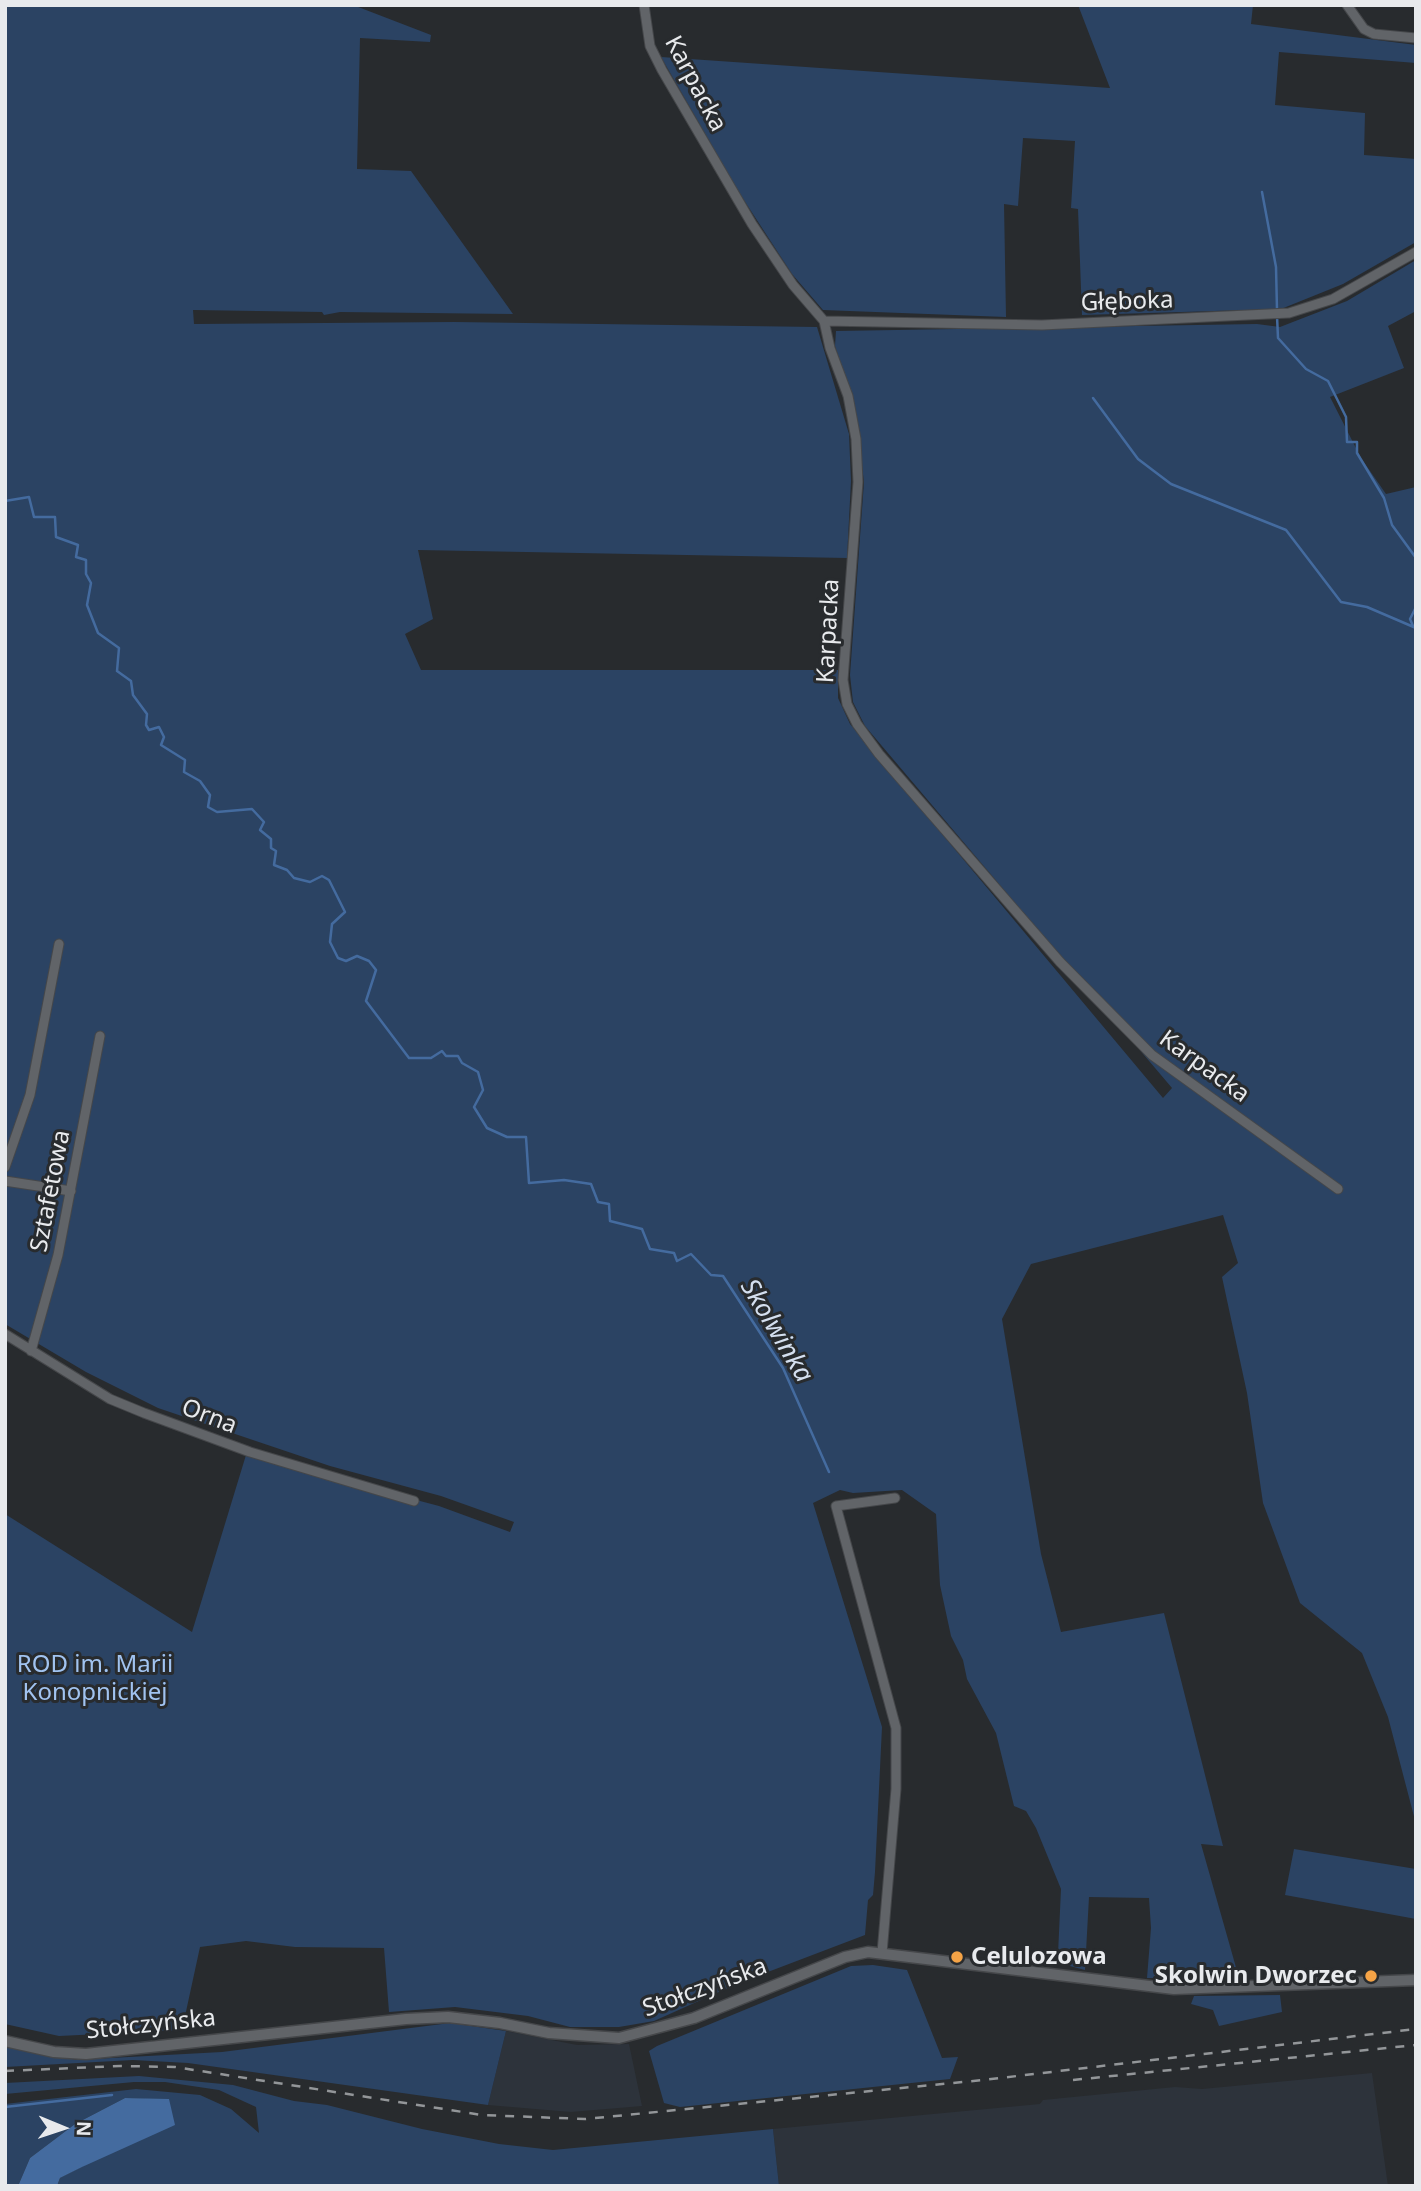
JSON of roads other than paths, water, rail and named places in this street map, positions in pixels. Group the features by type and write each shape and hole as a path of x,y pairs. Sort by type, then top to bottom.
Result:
{"street":[{"name":"Karpacka","path":"644,5 650,46 662,70 752,225 793,285 824,321 830,348 848,396 856,439 856,522 843,680 846,704 857,724 879,754 1060,962 1161,1065 1281,1146 1338,1189"},
{"path":"1347,5 1364,29 1374,34 1416,38"},
{"name":"Głęboka","path":"824,321 1042,325 1289,313 1333,299 1416,253"},
{"path":"5,1167 30,1095 59,944"},
{"name":"Sztafetowa","path":"31,1351 58,1255 100,1037"},
{"path":"5,1181 71,1191"},
{"name":"Orna","path":"5,1334 110,1399 144,1413 250,1452 414,1501"},
{"path":"882,1953 896,1789 896,1728 836,1506 895,1498"},
{"name":"Stołczyńska","path":"5,2042 48,2051 86,2054 406,2018 448,2017 500,2023 549,2033 619,2038 694,2018 845,1957 882,1953 1174,1989 1416,1980"}],"waterway":[{"path":"1262,192 1276,267 1277,310"},
{"path":"1277,316 1278,338 1306,369 1328,381 1346,417 1347,442 1357,442 1357,453 1384,498 1392,525 1416,558"},
{"path":"1093,398 1138,459 1171,484 1286,530 1341,602 1367,607 1416,628"},
{"name":"Skolwinka","path":"5,501 29,497 34,517 55,517 56,537 78,545 76,557 86,560 86,574 91,583 87,605 98,633 119,648 117,671 131,681 133,695 147,714 146,725 149,730 159,727 164,737 161,745 185,760 184,772 200,781 210,795 208,807 217,812 252,809 264,822 260,830 271,839 271,848 276,851 274,865 287,870 294,878 310,882 322,876 329,880 345,912 332,924 330,942 338,958 346,961 357,956 369,961 376,970 366,1001 409,1058 431,1058 442,1051 446,1056 458,1056 462,1063 478,1072 483,1090 474,1107 487,1128 507,1137 526,1137 529,1183 564,1180 591,1184 598,1202 609,1204 610,1221 642,1229 650,1249 674,1253 677,1261 691,1254 711,1275 723,1276 783,1368 829,1472"},
{"path":"1413,626 1410,619 1416,607"},
{"path":"5,2107 112,2095"}],"railway":[{"path":"5,2071 120,2066 175,2067 482,2115 585,2119 983,2080 1416,2029"},
{"path":"1073,2080 1416,2045"}],"place":[{"name":"Celulozowa","path":"957,1957"},
{"name":"Skolwin Dworzec","path":"1371,1976"}],"park label":[{"name":"ROD im. Marii Konopnickiej","path":"95,1679"}]}
